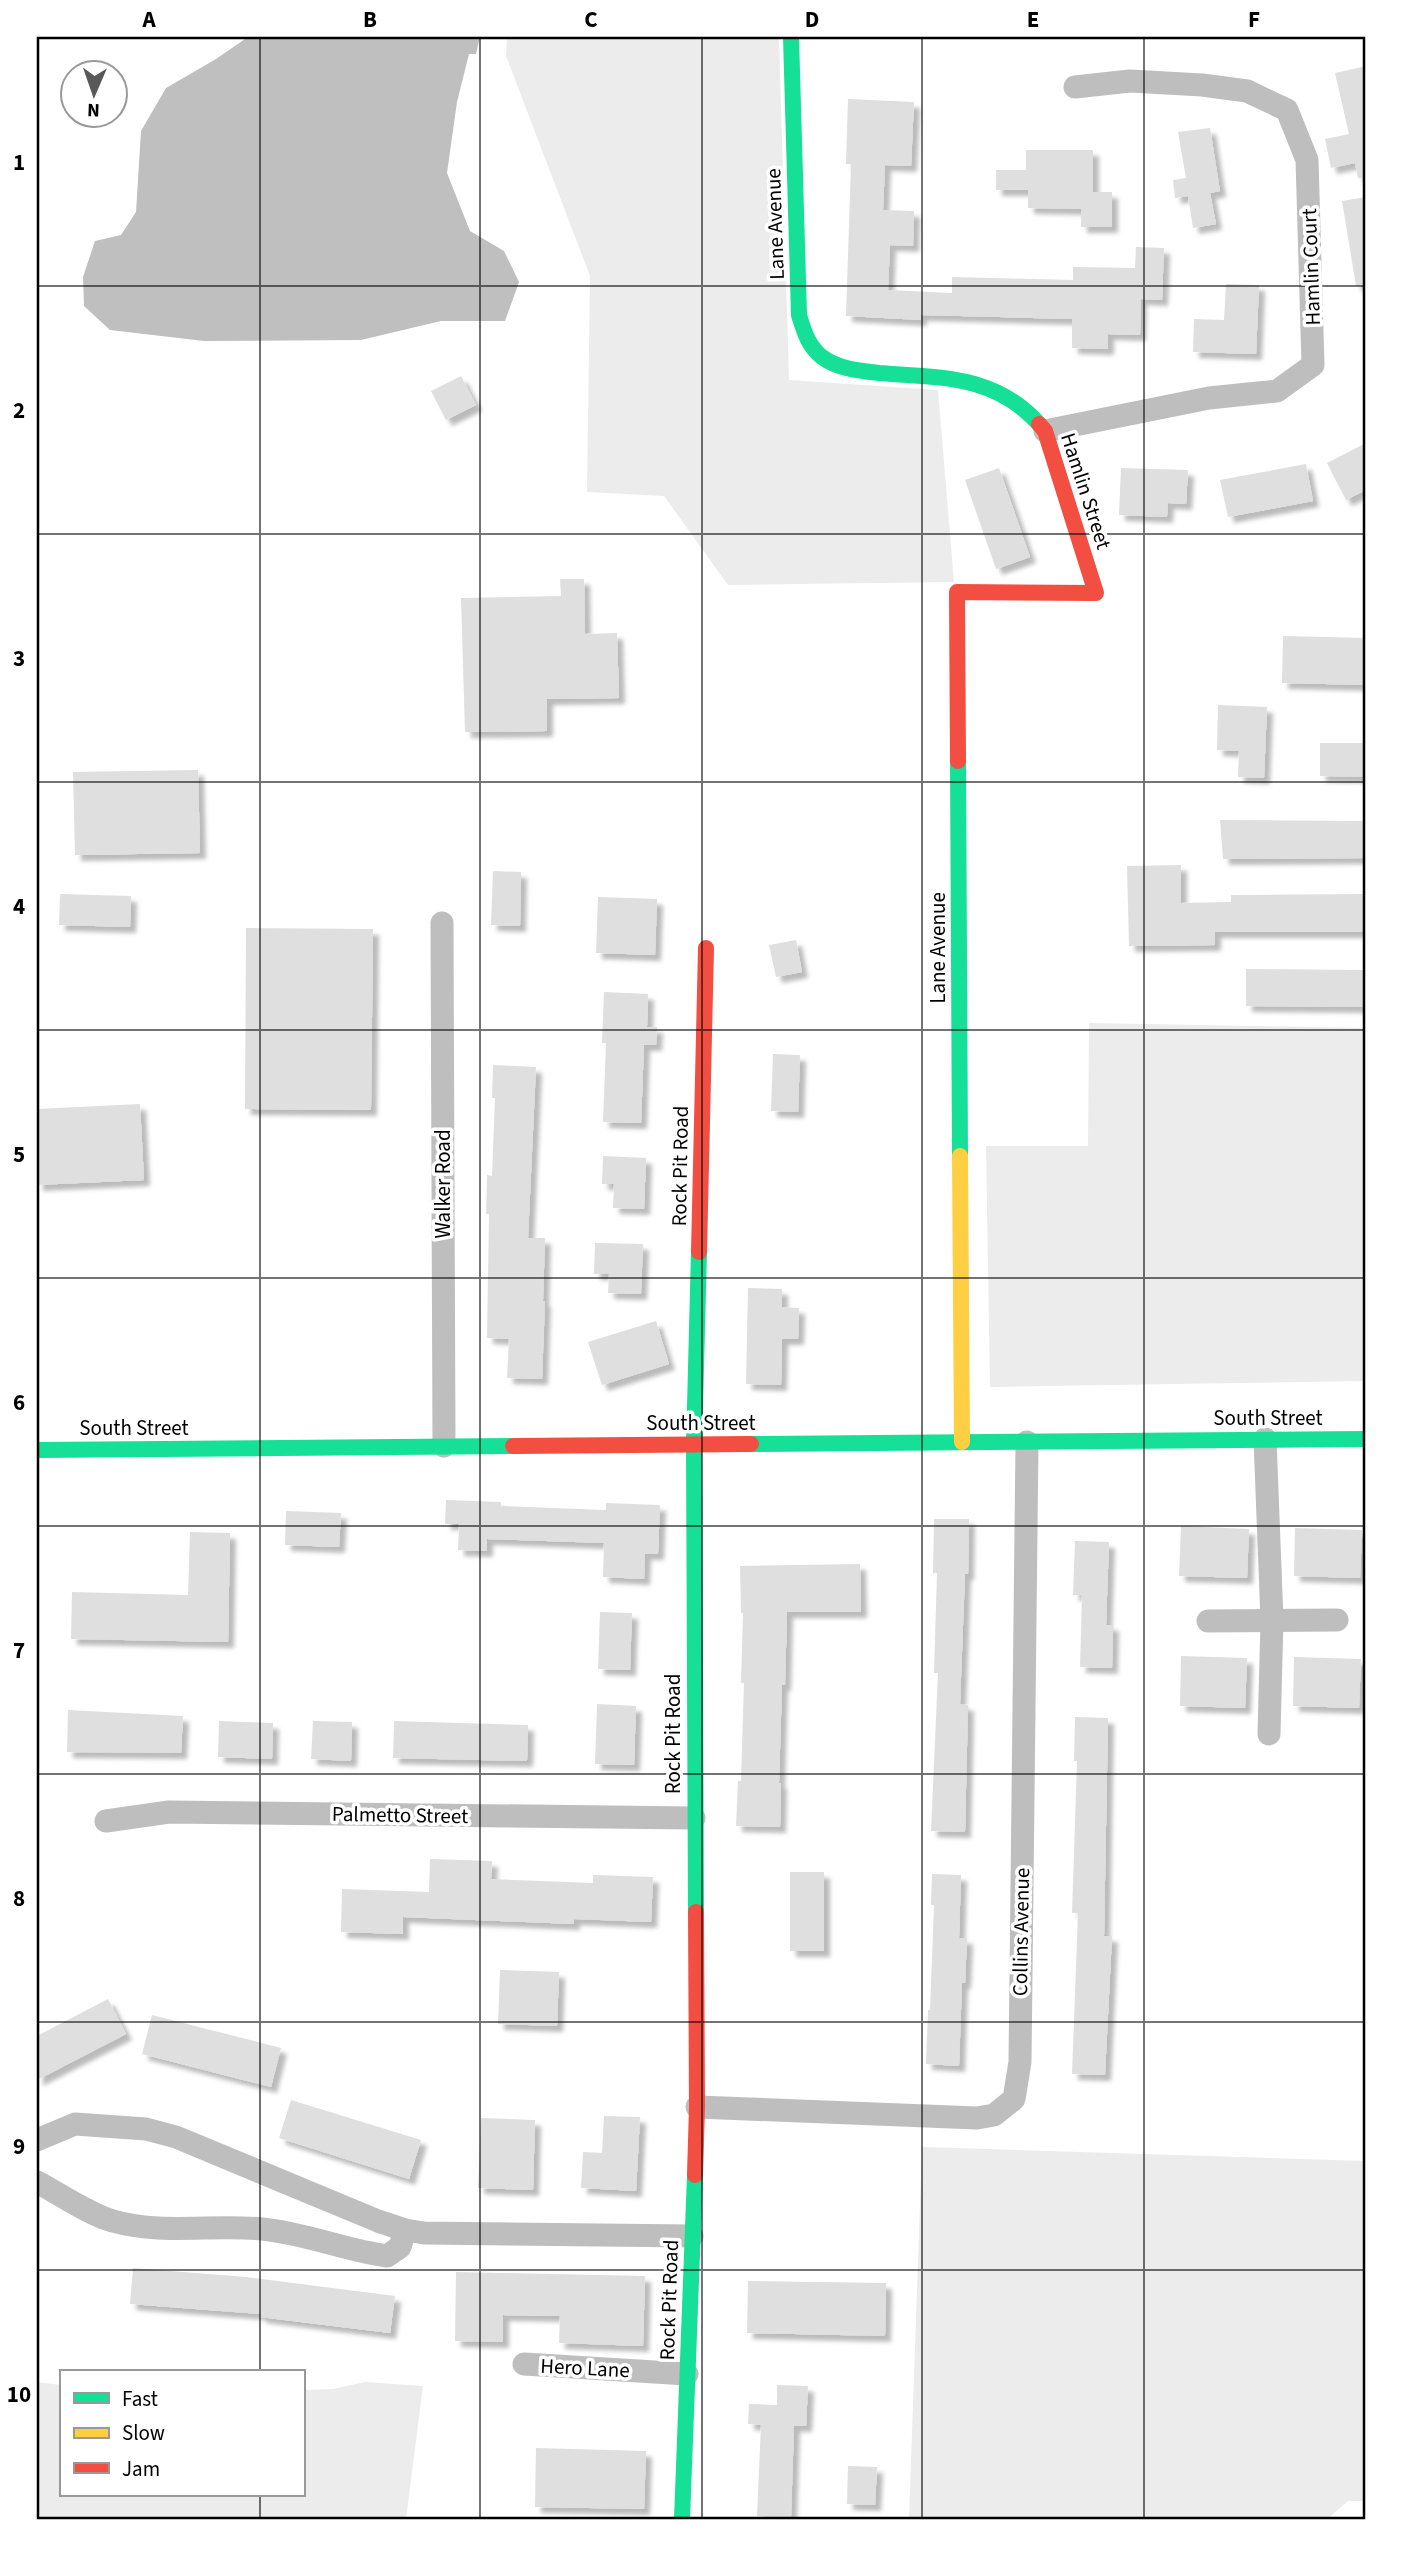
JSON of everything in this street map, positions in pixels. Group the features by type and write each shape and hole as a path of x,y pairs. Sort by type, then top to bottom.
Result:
{"street":[{"name":"Lane Avenue","path":"791,37 799,315 802,333 809,345 830,363 864,371"},
{"name":"Hamlin Court","path":"1045,430 1209,398 1277,391 1313,365 1307,160 1287,110 1247,91 1202,85 1130,81 1075,87"},
{"name":"Hamlin Street","path":"864,371 962,379 996,391 1033,415 1045,430 1096,593"},
{"name":"Lane Avenue","path":"962,1442 957,592 1096,593"},
{"name":"Walker Road","path":"442,923 444,1446"},
{"name":"Rock Pit Road","path":"682,2519 697,2107 694,1445 706,948"},
{"path":"1265,1439 1272,1620 1269,1734"},
{"name":"South Street","path":"37,1450 1366,1439"},
{"name":"Collins Avenue","path":"697,2107 977,2118 994,2115 1014,2099 1020,2062 1027,1442"},
{"path":"1208,1620 1337,1620"},
{"name":"Palmetto Street","path":"106,1821 169,1812 694,1818"},
{"path":"37,2140 75,2124 146,2129 176,2137 378,2221 424,2233 692,2236"},
{"path":"37,2182 110,2221 150,2228 262,2229 300,2236 356,2252 387,2256 400,2247 405,2230"},
{"name":"Hero Lane","path":"524,2364 687,2374"}],"shaded area":[{"path":"248,37 480,37 476,54 469,54 457,102 447,173 470,231 504,251 519,282 505,321 441,321 361,340 204,341 110,330 84,306 83,277 95,241 121,235 136,212 141,131 166,88"},
{"path":"507,37 779,37 789,380 938,390 954,582 728,585 664,496 587,492 590,276 506,56"},
{"path":"1089,1023 1366,1028 1366,1381 990,1387 986,1146 1088,1146"},
{"path":"922,2147 1366,2161 1366,2501 1348,2501 1327,2519 909,2519"},
{"path":"37,2382 60,2385 60,2496 304,2496 304,2390 333,2389 365,2382 423,2386 406,2519 37,2519"}],"building":[{"path":"1366,66 1366,178 1358,178 1355,163 1331,168 1325,139 1349,134 1335,73"},
{"path":"848,99 914,102 911,166 885,165 883,210 914,211 913,246 890,245 888,290 952,293 952,277 1073,280 1073,267 1135,268 1136,247 1164,248 1162,300 1141,299 1140,335 1108,334 1108,349 1072,348 1072,319 921,315 921,320 846,316 851,164 846,164"},
{"path":"1210,128 1220,191 1210,193 1216,224 1193,228 1188,196 1175,198 1173,180 1186,178 1178,132"},
{"path":"1026,150 1093,150 1093,192 1112,192 1112,227 1081,227 1081,209 1028,208 1028,190 996,190 996,170 1026,170"},
{"path":"1366,197 1366,285 1356,286 1342,201"},
{"path":"1226,284 1259,285 1256,354 1193,352 1194,319 1224,320"},
{"path":"461,376 476,405 446,420 431,391"},
{"path":"1366,443 1366,490 1346,500 1327,463"},
{"path":"1306,464 1313,501 1228,517 1220,480"},
{"path":"999,468 1030,557 996,569 965,480"},
{"path":"1121,468 1188,470 1186,504 1168,503 1167,517 1119,515"},
{"path":"560,579 584,579 585,634 617,633 619,698 547,699 547,731 465,732 461,598 561,596"},
{"path":"1283,636 1366,638 1366,685 1282,683"},
{"path":"1218,705 1267,707 1264,778 1238,777 1239,751 1217,750"},
{"path":"1320,743 1366,743 1366,777 1320,776"},
{"path":"198,770 200,853 75,855 73,772"},
{"path":"1220,820 1366,821 1366,858 1223,859"},
{"path":"1181,865 1181,903 1231,902 1231,895 1366,894 1366,932 1215,932 1215,945 1129,946 1127,866"},
{"path":"493,871 521,872 520,926 491,925"},
{"path":"60,894 131,896 130,927 59,925"},
{"path":"598,897 657,899 655,955 596,953"},
{"path":"246,928 373,929 371,1110 245,1109"},
{"path":"796,940 802,972 776,977 769,945"},
{"path":"1246,969 1366,970 1366,1007 1246,1006"},
{"path":"604,992 648,994 647,1027 657,1027 656,1045 644,1045 641,1123 603,1122 606,1043 602,1043"},
{"path":"773,1054 800,1055 798,1112 771,1111"},
{"path":"493,1065 536,1067 528,1238 545,1238 542,1379 507,1378 509,1339 487,1338 489,1214 486,1214 487,1175 492,1176 495,1098 492,1098"},
{"path":"140,1104 144,1180 37,1185 37,1109"},
{"path":"603,1156 646,1158 644,1209 613,1208 614,1184 602,1184"},
{"path":"595,1243 643,1244 641,1294 608,1293 609,1274 594,1274"},
{"path":"748,1288 782,1289 782,1307 799,1308 798,1339 782,1339 781,1385 746,1384"},
{"path":"656,1321 669,1364 602,1385 588,1342"},
{"path":"446,1500 501,1502 501,1506 606,1510 606,1503 660,1505 658,1554 645,1554 644,1579 603,1577 604,1543 487,1539 487,1551 458,1550 459,1524 445,1524"},
{"path":"286,1511 341,1513 339,1547 285,1545"},
{"path":"934,1519 969,1519 960,1704 968,1705 965,1832 931,1831 938,1673 934,1673 937,1573 933,1573"},
{"path":"1181,1526 1249,1529 1247,1578 1179,1576"},
{"path":"1295,1528 1362,1530 1360,1578 1294,1576"},
{"path":"190,1532 230,1533 228,1642 71,1639 72,1592 188,1595"},
{"path":"1075,1541 1109,1542 1106,1625 1113,1625 1112,1668 1080,1667 1082,1595 1073,1595"},
{"path":"860,1564 861,1612 787,1612 785,1685 782,1685 780,1827 736,1826 738,1781 741,1781 744,1683 741,1683 743,1613 740,1566"},
{"path":"600,1612 632,1613 630,1670 598,1669"},
{"path":"1181,1656 1247,1658 1245,1708 1180,1706"},
{"path":"1294,1657 1361,1659 1359,1708 1293,1706"},
{"path":"597,1704 636,1706 634,1765 595,1764"},
{"path":"68,1710 183,1716 181,1753 67,1752"},
{"path":"1075,1717 1108,1718 1104,1936 1112,1936 1105,2075 1072,2074 1078,1913 1072,1913 1077,1761 1074,1761"},
{"path":"219,1721 273,1723 272,1759 218,1757"},
{"path":"313,1721 352,1722 351,1761 311,1759"},
{"path":"394,1721 528,1725 527,1761 393,1758"},
{"path":"430,1859 492,1861 491,1879 593,1883 593,1875 653,1877 651,1922 574,1919 574,1924 403,1917 403,1934 341,1932 342,1889 429,1892"},
{"path":"790,1872 824,1872 824,1951 790,1951"},
{"path":"932,1874 961,1875 959,1938 967,1938 965,1983 962,1983 959,2066 926,2064 934,1905 931,1905"},
{"path":"500,1970 559,1972 557,2026 498,2024"},
{"path":"108,1999 126,2034 37,2080 37,2036"},
{"path":"152,2015 281,2048 271,2087 142,2054"},
{"path":"291,2100 421,2140 409,2179 279,2138"},
{"path":"604,2116 640,2117 636,2191 581,2188 583,2152 602,2153"},
{"path":"481,2118 535,2120 533,2190 478,2188"},
{"path":"133,2268 246,2277 395,2296 390,2333 260,2317 260,2314 130,2304"},
{"path":"456,2272 645,2276 643,2346 559,2343 560,2316 503,2315 503,2342 455,2341"},
{"path":"748,2281 886,2283 885,2336 747,2333"},
{"path":"777,2385 808,2386 806,2426 794,2426 791,2517 757,2516 761,2425 748,2424 749,2404 777,2405"},
{"path":"536,2448 646,2451 644,2509 535,2507"},
{"path":"848,2466 877,2467 875,2505 847,2504"}],"traffic: fast":[{"path":"791,37 799,315 810,343 822,357 849,369 945,378 985,387 1022,408 1039,424"},
{"path":"958,761 960,1156"},
{"path":"696,1912 694,1445 699,1252"},
{"path":"751,1444 1366,1439"},
{"path":"37,1450 513,1446"},
{"path":"682,2519 695,2175"}],"traffic: slow":[{"path":"960,1156 962,1442"}],"traffic: jam":[{"path":"958,761 957,592 1096,593 1045,431 1039,424"},
{"path":"699,1252 706,948"},
{"path":"513,1446 751,1444"},
{"path":"695,2175 696,1912"}]}
